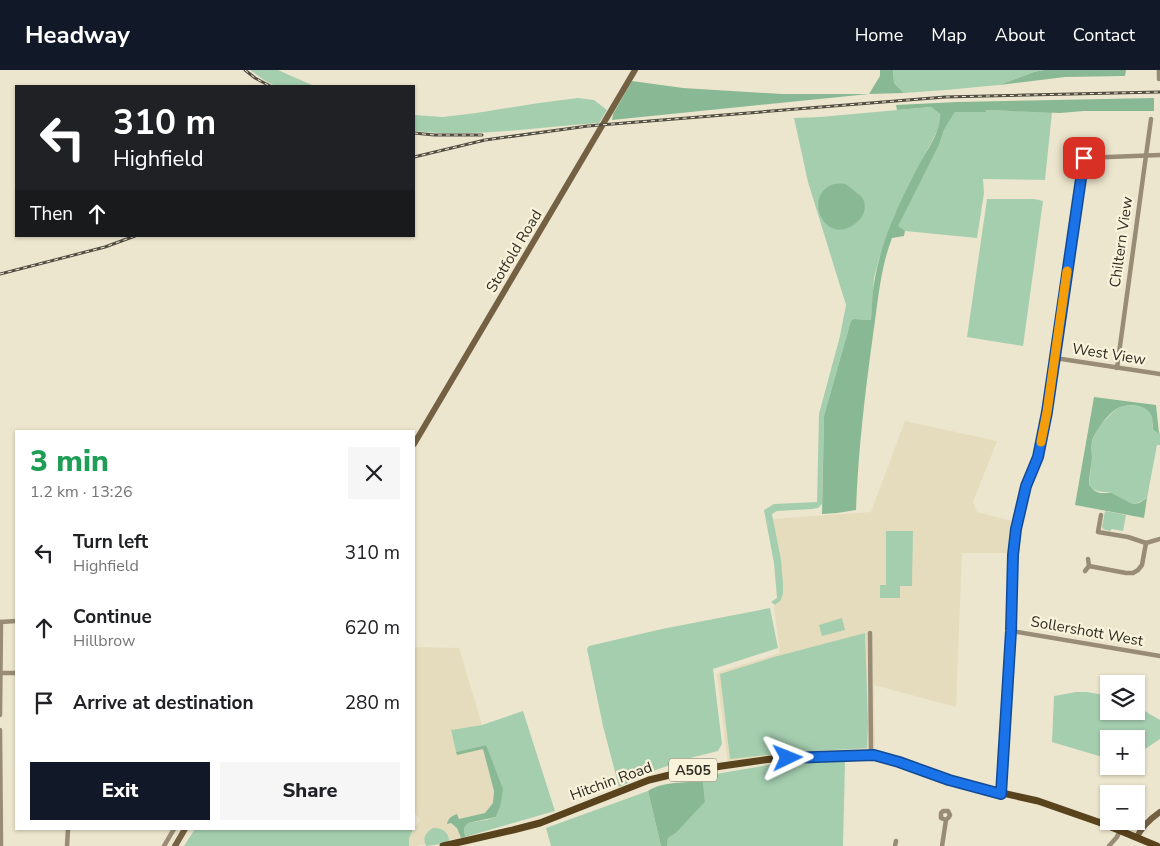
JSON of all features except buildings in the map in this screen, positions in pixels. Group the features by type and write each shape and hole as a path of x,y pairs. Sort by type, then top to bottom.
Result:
{"main road":[{"name":"Hitchin Road","path":"443,846 540,823 649,780 678,773 771,759 871,755 899,762 949,780 1001,794 1038,801 1100,823"},
{"name":"Hitchin Road","path":"1120,830 1157,846"}],"street":[{"name":"Stotfold Road","path":"415,442 635,70"},
{"path":"1159,70 1159,78"},
{"name":"Chiltern View","path":"1117,368 1151,119"},
{"path":"1001,794 1016,527 1026,486 1038,457 1047,412 1084,158 1160,155"},
{"name":"West View","path":"1055,358 1160,374"},
{"path":"1101,515 1098,532 1128,537 1146,544 1160,539"},
{"path":"1089,566 1133,573 1142,565 1146,544"},
{"path":"1088,559 1089,566"},
{"path":"1085,570 1089,566"},
{"path":"0,715 0,622 15,621"},
{"name":"Sollershott West","path":"1011,631 1160,656"},
{"path":"870,632 871,755"},
{"path":"1,674 15,673"},
{"path":"0,730 1,846"},
{"path":"1137,837 1144,825 1160,812"},
{"path":"942,846 946,820"},
{"path":"68,830 68,846"},
{"path":"164,846 173,830"},
{"path":"175,846 184,830"},
{"path":"1109,846 1120,830"}],"shaded area":[{"path":"905,421 997,441 973,502 977,512 1012,521 1009,553 962,553 956,707 874,685 875,752 728,766 717,675 719,672 780,653 774,607 781,600 781,560 772,519 871,512"},
{"path":"415,647 459,648 482,725 451,730 456,752 486,745 500,807 464,828 465,837 409,846 411,832 415,830 420,820 415,813"}],"green space":[{"path":"250,70 278,70 312,85 273,85"},
{"path":"880,70 893,70 894,83 904,93 869,94 880,76"},
{"path":"893,70 1044,70 999,85 904,93 894,83"},
{"path":"1044,70 1126,70 1125,76 1065,77 999,85"},
{"path":"632,81 683,88 782,94 869,94 612,120 613,114"},
{"path":"578,98 594,100 607,110 599,123 483,133 415,131 415,115 443,117"},
{"path":"1154,98 1154,111 1060,113 986,110 986,112 955,112 944,130 939,145 898,226 905,231 904,236 892,238 882,274 865,401 858,466 856,510 822,514 824,416 850,324 854,319 871,320 874,283 882,248 906,191 939,126 940,114 931,107 897,110 896,105"},
{"path":"931,107 940,114 941,120 894,217 879,259 874,278 871,320 854,319 850,324 824,416 822,504 818,508 777,511 772,514 781,560 783,585 781,600 775,605 771,602 777,598 774,563 764,510 774,504 817,502 819,414 840,336 846,305 808,182 794,118"},
{"path":"986,110 1052,112 1045,180 983,179 984,193 977,238 905,231 897,226 939,145 944,130 955,112 986,112"},
{"path":"834,184 846,184 861,196 864,202 865,208 862,217 847,228 836,229 828,225 822,218 818,208 819,199 824,190"},
{"path":"987,199 1034,199 1043,201 1023,346 967,337"},
{"path":"1094,397 1156,405 1159,433 1153,428 1150,412 1137,406 1126,405 1116,409 1107,417 1096,432 1092,444 1089,485 1095,491 1112,493 1134,504 1147,498 1144,518 1075,505"},
{"path":"1124,405 1146,408 1152,414 1152,426 1160,433 1160,445 1157,445 1147,498 1134,504 1114,494 1095,490 1089,485 1092,442 1095,433 1098,427 1113,412"},
{"path":"1105,511 1126,515 1123,531 1103,529"},
{"path":"886,531 913,531 912,586 900,586 900,598 880,598 880,585 886,585"},
{"path":"770,608 778,648 713,669 722,744 718,751 690,758 653,771 619,787 603,726 587,649 589,646 662,629"},
{"path":"842,618 845,630 822,636 819,625"},
{"path":"865,633 867,748 784,753 730,759 720,674 774,657"},
{"path":"1076,692 1100,694 1100,720 1145,720 1145,711 1160,720 1160,739 1145,749 1145,730 1100,730 1100,756 1052,742 1054,696"},
{"path":"523,711 555,811 465,837 464,828 468,823 496,817 500,807 486,745 456,752 451,730 482,725"},
{"path":"486,745 503,789 500,807 496,817 468,823 464,828 465,837 461,838 457,828 451,823 447,824 449,819 457,814 459,819 485,813 493,803 494,791 483,749 457,755 456,752"},
{"path":"845,762 843,846 667,846 668,838 676,833 705,802 703,781 707,781 716,774 768,765"},
{"path":"703,781 705,802 676,833 668,838 667,846 661,846 648,791 667,784"},
{"path":"648,791 661,846 551,846 546,828"},
{"path":"433,828 445,831 449,843 426,846 425,836"},
{"path":"194,830 413,830 409,839 409,846 184,846"}],"railway":[{"path":"245,70 268,85"},
{"path":"415,157 485,140 588,126 945,97 1160,92"},
{"path":"415,133 482,135"},
{"path":"0,274 105,247 132,237"}],"slow traffic":[{"path":"1041,442 1067,271"}],"route":[{"path":"788,758 874,755 949,780 1001,794 1011,631 1013,555 1016,529 1026,486 1038,457 1047,412 1084,158"}]}
